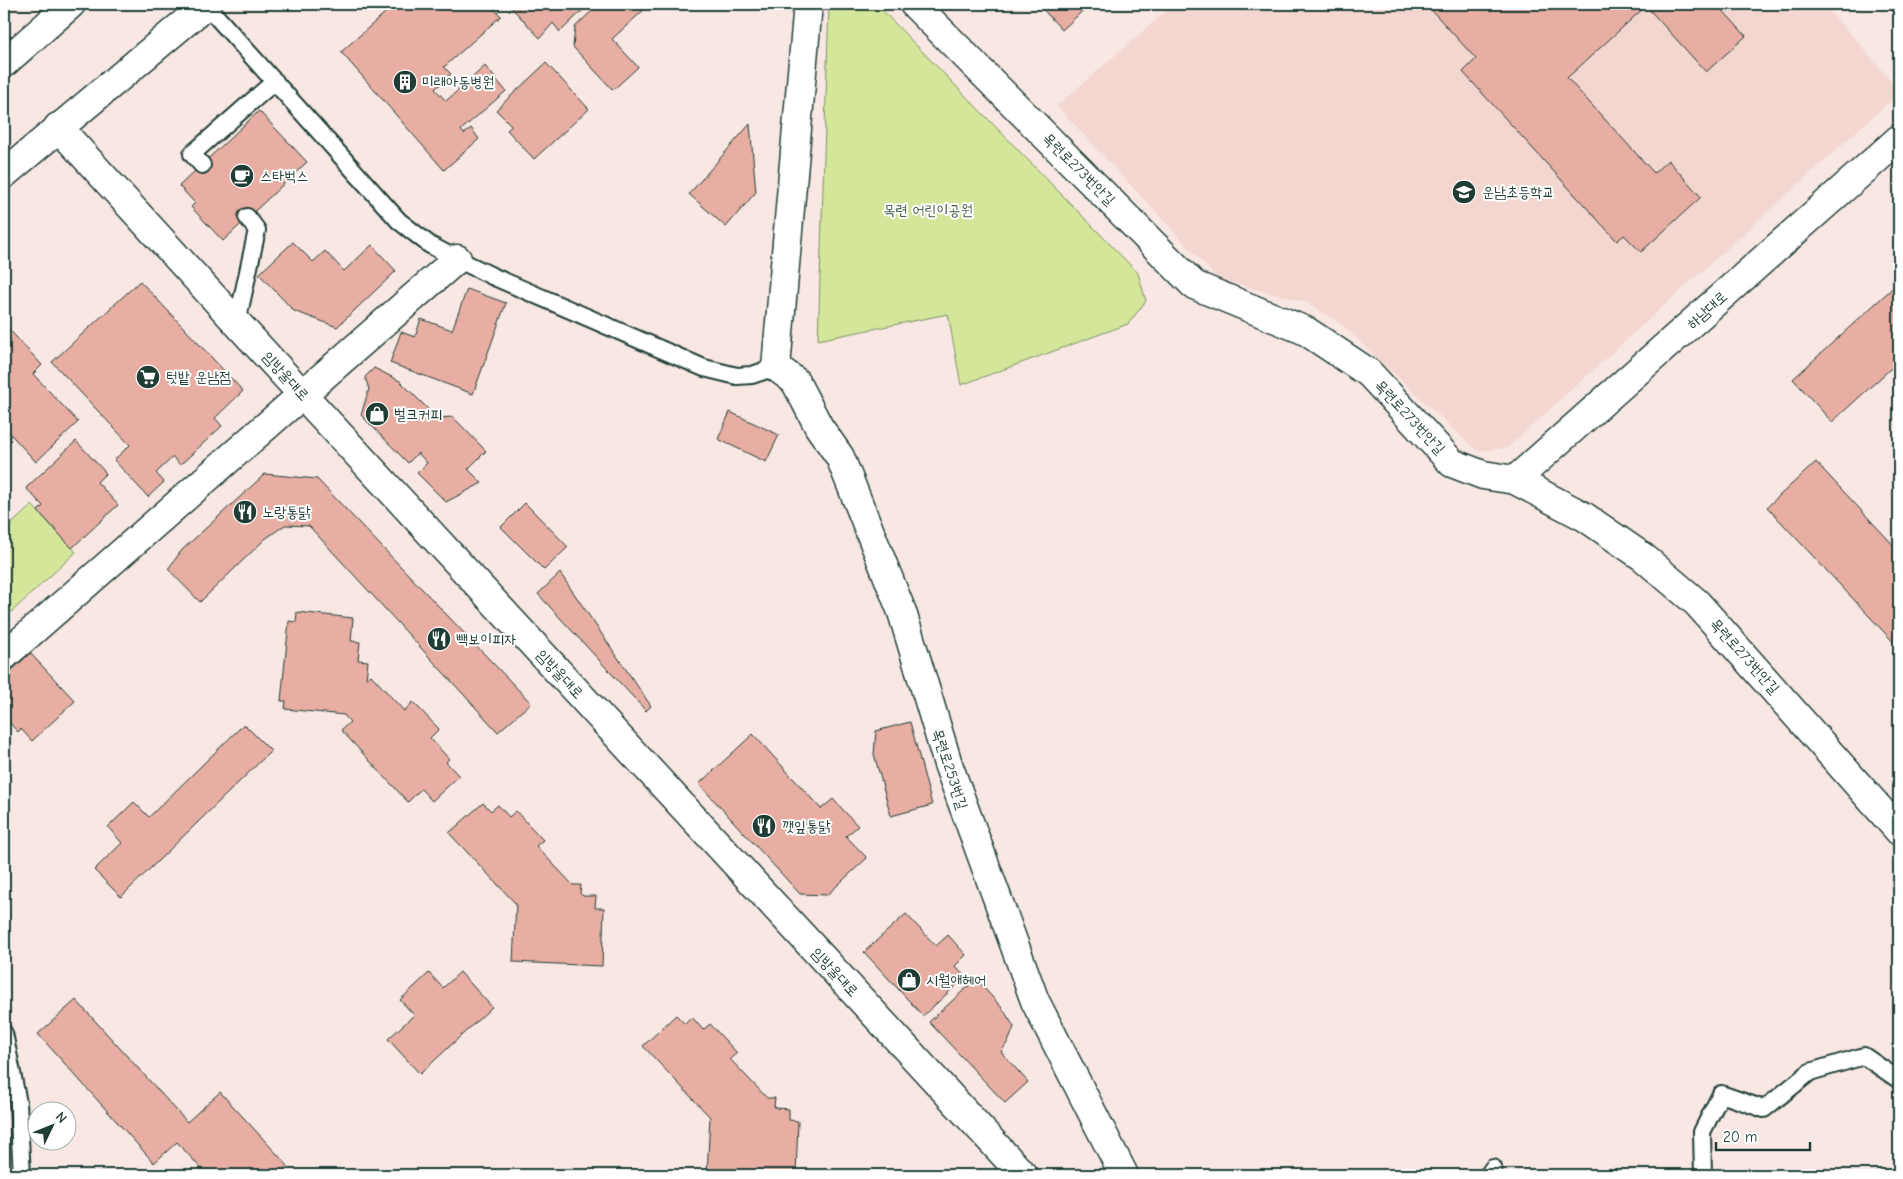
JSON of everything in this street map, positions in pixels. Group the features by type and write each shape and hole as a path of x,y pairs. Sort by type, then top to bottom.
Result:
{"street":[{"path":"4,63 71,4"},
{"path":"4,174 206,4"},
{"path":"776,367 808,4"},
{"name":"목련로273번안길","path":"914,4 1194,285 1306,331 1369,373 1452,463 1483,475 1515,480 1585,517 1643,557 1697,603 1899,831"},
{"name":"임방울대로","path":"58,127 1023,1175"},
{"name":"하남대로","path":"1515,480 1899,140"},
{"path":"4,656 457,259"},
{"name":"목련로253번길","path":"776,367 794,381 819,427 840,456 902,612 948,764 1035,1001 1124,1175"}],"lane":[{"path":"206,4 399,221 430,245 457,259 704,368 737,376 752,375 776,367"},
{"path":"202,165 192,154 275,81"},
{"path":"237,323 257,230 247,217"},
{"path":"4,1034 18,1103 22,1175"},
{"path":"1703,1175 1702,1132 1721,1094 1764,1109 1810,1072 1864,1056 1899,1080"}],"shaded area":[{"name":"운남초등학교","path":"1174,4 1823,4 1857,41 1899,93 1507,448 1477,451 1341,324 1306,302 1218,279 1057,106"}],"green space":[{"name":"목련 어린이공원","path":"829,4 876,4 1138,273 1146,301 1128,324 961,385 948,314 818,340"},
{"path":"32,505 76,552 4,619 4,531"}],"building":[{"name":"미래아동병원","path":"395,4 489,4 501,16 444,67 451,74 435,89 446,101 485,66 506,91 461,130 464,134 471,128 479,139 444,170 341,52"},
{"path":"508,4 589,4 560,32 553,23 540,38"},
{"path":"599,4 644,4 647,7 612,39 638,67 613,90 573,47 575,27"},
{"path":"1038,4 1090,4 1062,30"},
{"path":"1426,4 1717,4 1746,36 1706,72 1646,6 1567,78 1654,173 1668,160 1701,197 1641,252 1624,235 1617,241 1463,72 1476,59"},
{"path":"546,63 589,109 534,159 507,130 512,126 496,110"},
{"name":"스타벅스","path":"259,111 307,162 223,241 191,207 195,203 179,186"},
{"path":"750,124 756,192 726,227 689,194"},
{"path":"293,242 313,262 325,251 344,271 372,245 396,271 337,327 294,311 259,274"},
{"name":"텃밭 운남점","path":"140,281 243,391 215,418 222,426 180,465 173,457 156,473 164,482 148,497 114,460 130,445 52,362"},
{"path":"1899,282 1899,361 1832,422 1793,379"},
{"path":"467,289 506,303 473,394 390,363 401,332 415,337 421,319 452,330"},
{"path":"4,324 42,365 33,374 78,422 36,462 4,427"},
{"path":"374,368 400,381 437,418 453,417 486,451 468,469 482,483 446,502 417,473 427,463 418,453 408,463 361,415 369,389 365,377"},
{"path":"730,412 779,435 766,462 718,439"},
{"path":"76,441 106,473 97,482 118,505 72,548 38,511 43,506 26,488"},
{"path":"1816,462 1899,551 1899,648 1767,507"},
{"path":"265,474 317,479 531,703 498,732 309,526 285,525 265,539 200,602 168,569 182,550"},
{"path":"525,503 568,547 544,570 501,527"},
{"path":"560,573 651,706 646,711 538,594"},
{"path":"297,612 353,618 351,641 360,642 358,660 368,661 366,679 371,675 404,711 413,702 439,729 430,738 449,759 446,762 459,776 432,801 421,789 408,802 341,730 350,722 344,715 285,709 286,701 281,701 289,621 296,622"},
{"path":"30,653 75,701 32,741 21,729 18,732 4,717 4,678"},
{"path":"910,722 932,805 891,816 874,754 876,731"},
{"path":"244,724 271,751 121,897 94,870 122,843 108,827 134,802 149,817"},
{"path":"753,734 821,809 833,799 858,826 846,836 867,858 827,895 800,894 699,784"},
{"path":"483,803 491,811 498,805 509,817 516,811 543,840 536,846 573,885 581,885 580,893 583,896 596,896 595,908 604,908 602,966 513,962 516,904 449,833"},
{"path":"906,914 936,946 948,935 966,955 955,966 965,977 923,1016 864,952"},
{"path":"460,972 492,1007 420,1074 388,1039 414,1015 400,1000 429,973 443,988"},
{"path":"976,979 1003,1009 1014,1027 1009,1040 1001,1052 1028,1082 1005,1103 929,1022"},
{"path":"76,1000 187,1122 220,1092 288,1166 278,1175 207,1175 177,1142 154,1163 38,1034"},
{"path":"676,1015 685,1024 692,1017 703,1030 710,1024 737,1053 730,1059 767,1098 775,1098 774,1106 776,1108 789,1109 789,1120 798,1121 796,1175 707,1174 710,1117 643,1046"}],"place":[{"name":"미래아동병원","path":"405,82"},
{"name":"스타벅스","path":"242,176"},
{"name":"운남초등학교","path":"1464,192"},
{"name":"텃밭 운남점","path":"148,377"},
{"name":"벌크커피","path":"377,414"},
{"name":"노랑통닭","path":"245,512"},
{"name":"빽보이피자","path":"439,639"},
{"name":"깻잎통닭","path":"764,826"},
{"name":"시월애헤어","path":"909,980"}]}
